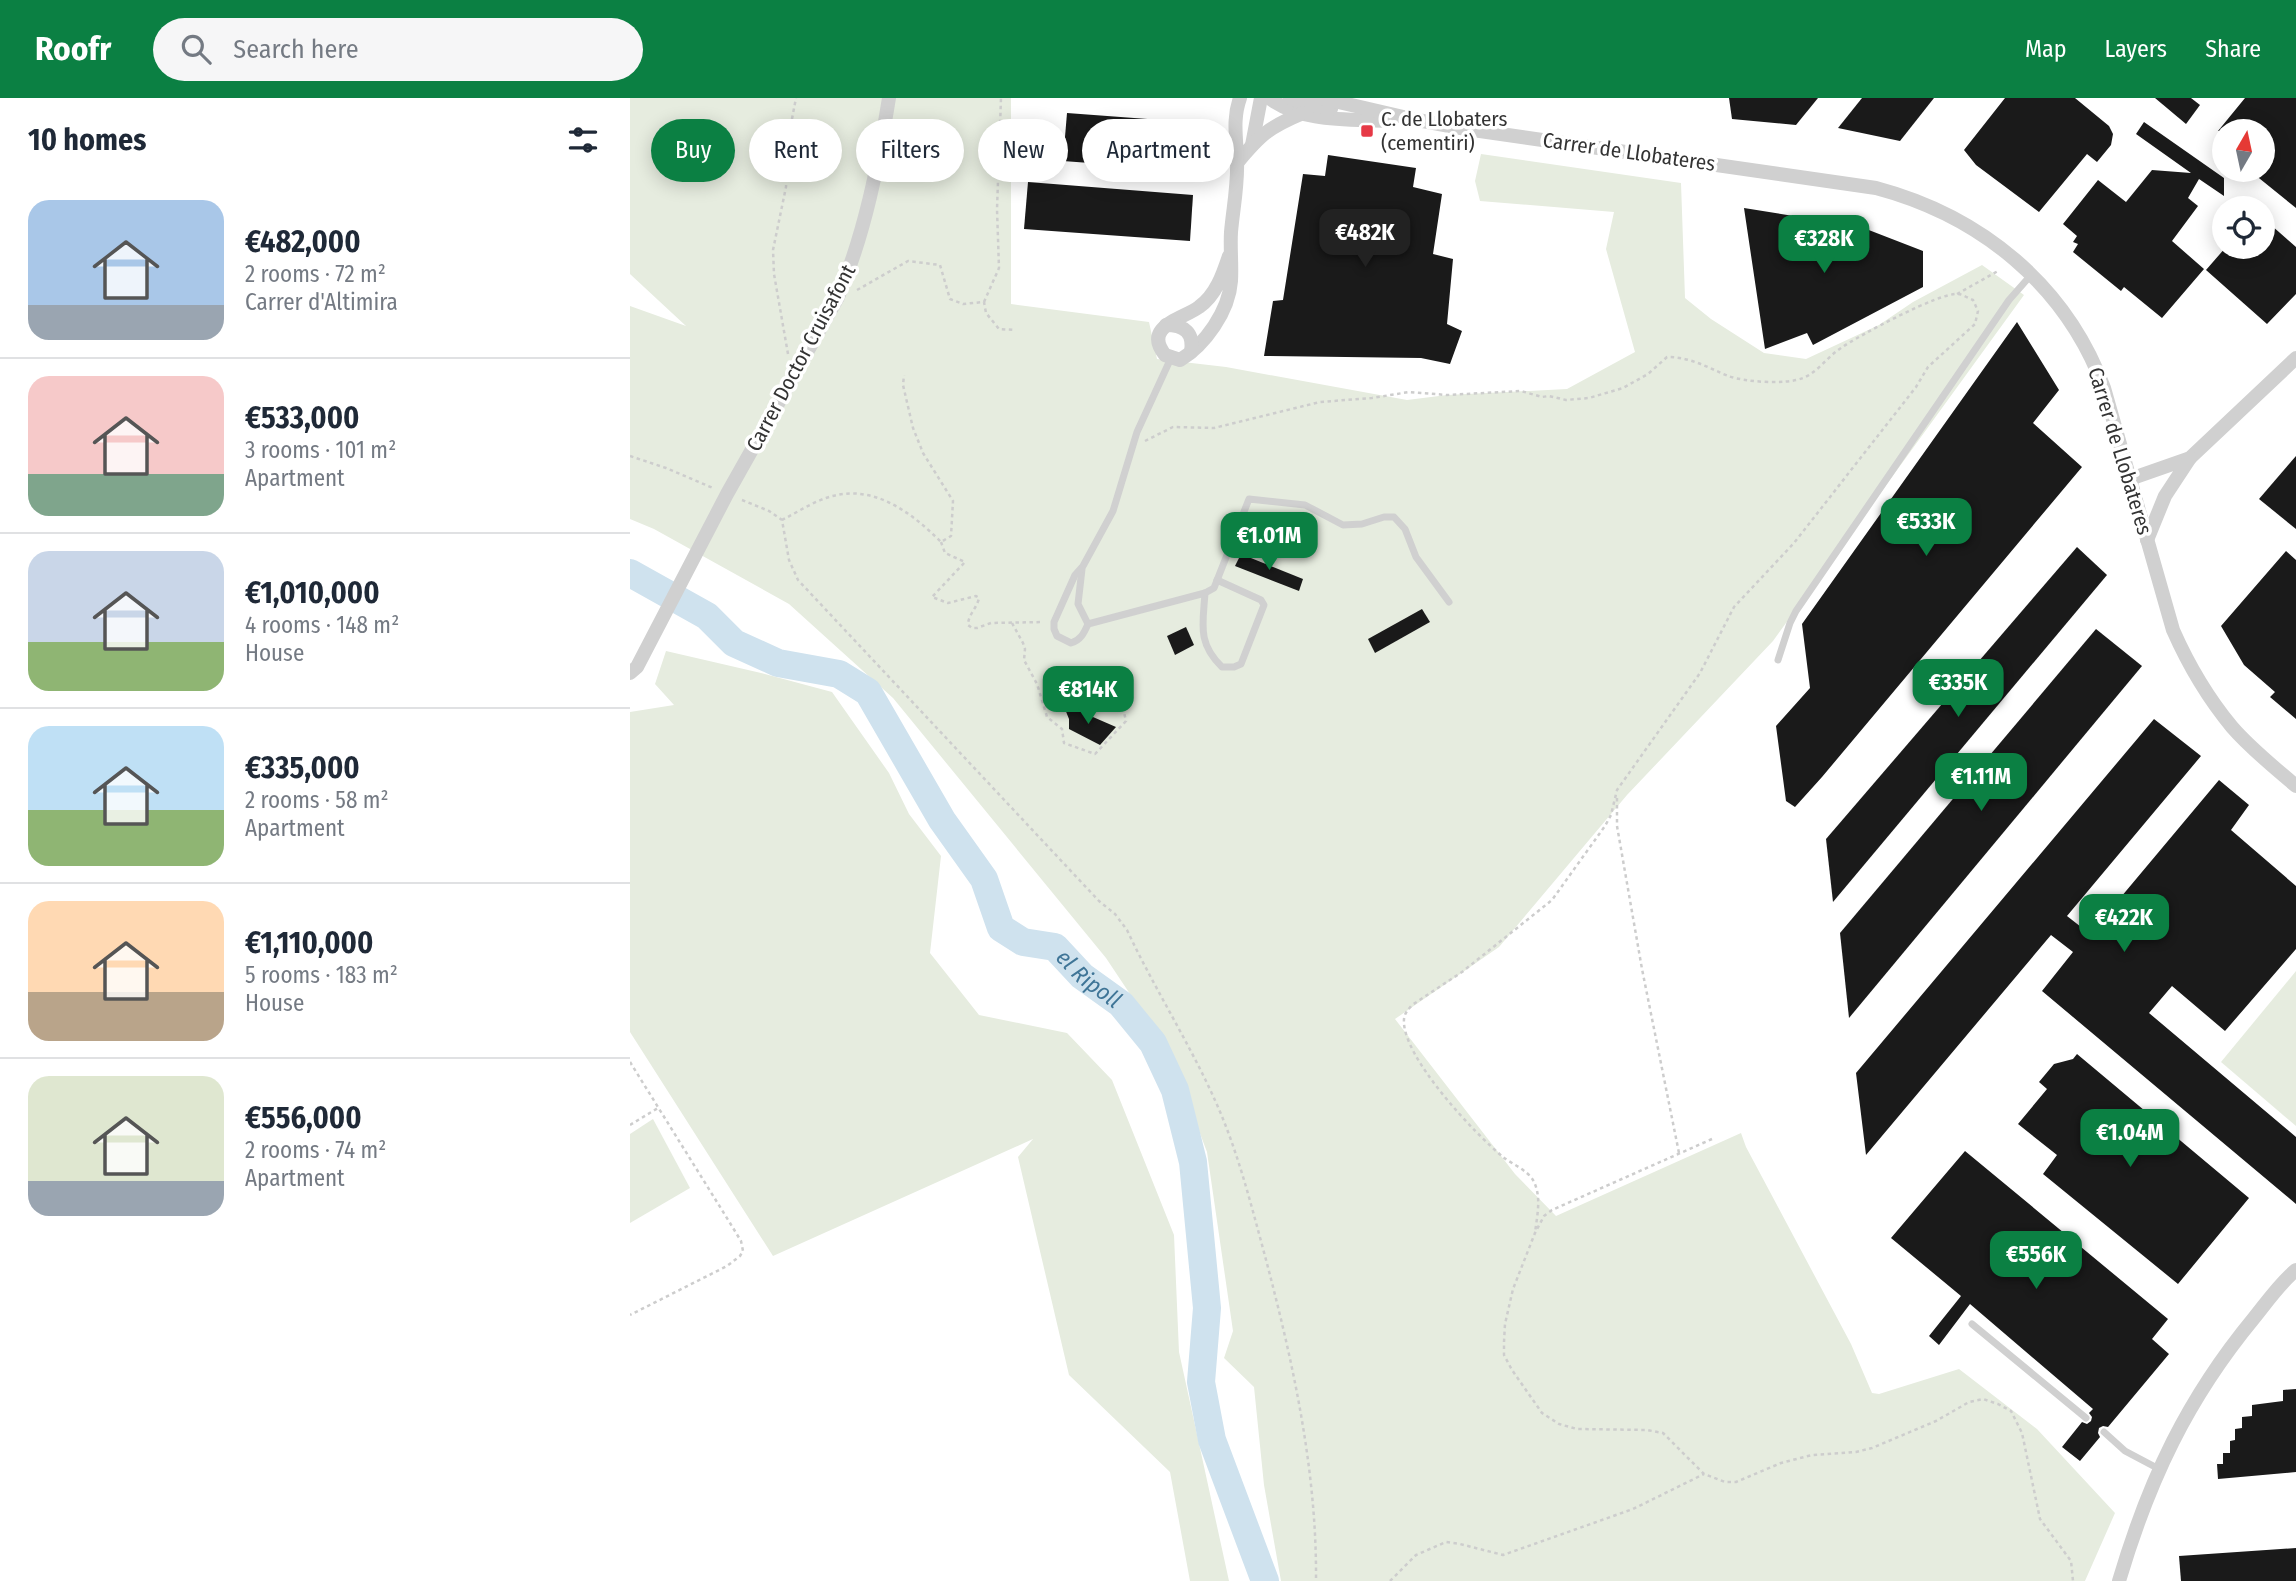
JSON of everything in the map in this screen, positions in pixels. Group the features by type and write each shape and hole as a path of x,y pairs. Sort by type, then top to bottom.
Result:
{"street":[{"name":"Carrer Doctor Cruisafont","path":"634,670 727,494 836,302 853,263 868,214 889,98"},
{"path":"1230,256 1219,284 1199,307 1180,316 1160,332 1158,343 1165,355 1180,360 1202,344 1225,303 1231,282 1230,256 1237,163 1234,133 1240,98"},
{"path":"1252,145 1261,98"},
{"name":"Carrer de Llobateres","path":"1321,98 1466,129 1877,188 1909,197 1995,242 2031,275 2066,314 2094,361 2173,630 2183,654 2233,727 2258,754 2296,786"},
{"name":"Carrer de Llobateres","path":"1279,101 1300,102 1330,109 1360,108"},
{"name":"Carrer de Llobateres","path":"1279,101 1311,116 1393,121 1412,119"},
{"path":"1237,163 1258,138 1282,122 1303,113"},
{"path":"1166,325 1183,327 1188,332 1193,341 1191,352"},
{"path":"2147,540 2169,489 2190,458 2296,358"},
{"path":"2130,479 2190,458"},
{"path":"2119,1581 2134,1531 2159,1469 2199,1392 2222,1357 2296,1270"}],"lane":[{"path":"1778,660 1796,611 2009,300 2031,275"},
{"path":"1083,566 1078,604 1088,624 1084,634 1071,643 1057,636 1054,622 1075,575 1083,566 1113,511 1131,448 1148,404 1171,358"},
{"path":"1088,624 1205,593 1214,588 1250,499 1305,505 1343,525 1394,517 1405,528 1416,557 1449,602"},
{"path":"1205,593 1202,636 1211,656 1222,667 1241,664 1265,605 1261,600 1217,580"},
{"path":"1972,1324 2086,1418"},
{"path":"2104,1432 2125,1451 2159,1469"}],"path":[{"path":"788,354 774,274 773,250 786,187 790,129 796,98"},
{"path":"1001,98 997,209 999,268 984,302 986,313 999,329 1015,330"},
{"path":"836,302 908,261 940,265 950,299 963,304 984,302"},
{"path":"1131,448 1174,427 1214,428 1320,401 1372,398 1409,392 1468,395 1510,390 1566,400 1589,398 1623,388 1648,374 1667,357 1694,360 1730,377 1792,381 1805,377 1840,348 1888,321 1927,302 1957,293 1998,271"},
{"path":"1535,1233 1538,1192 1532,1178 1503,1157 1451,1105 1408,1041 1404,1022 1406,1012 1412,1005 1462,972 1552,900 1605,826 1611,815 1617,790 1700,673 1734,607 1794,543 1928,368 1975,324 1978,311 1973,300 1957,293"},
{"path":"904,374 903,385 913,428 923,453 953,501 951,536 941,542"},
{"path":"630,456 700,482"},
{"path":"782,520 825,498 847,492 874,495 924,525 941,542 945,553 965,562 932,597 948,603 976,596 979,598 978,606 968,620 968,625 972,628 991,623 1054,622"},
{"path":"769,511 782,520 789,560 797,580 1099,901 1115,914 1189,1046 1233,1145 1273,1290 1293,1375 1309,1465 1317,1545 1316,1581"},
{"path":"1012,623 1023,643 1024,660 1037,684 1047,717 1062,729 1064,743 1095,754 1126,721 1123,708 1116,703"},
{"path":"1617,790 1617,826 1679,1153"},
{"path":"630,1062 741,1241 743,1251 727,1266 630,1315"},
{"path":"630,1125 657,1108"},
{"path":"1712,1139 1552,1210 1544,1216 1513,1289 1505,1324 1504,1355 1542,1413 1559,1424 1577,1429 1647,1430 1663,1433 1704,1474 1725,1482 1737,1482 1781,1463 1812,1455 1856,1452 1872,1448 1936,1421 1969,1402 1983,1399 2011,1411 2026,1448 2040,1519 2071,1561 2073,1581"},
{"path":"1390,1581 1416,1555 1446,1542 1503,1555 1633,1509 1704,1474"}],"shaded area":[{"path":"630,98 1011,98 1011,119 978,119 978,182 1011,182 1011,304 1149,322 1157,359 1226,367 1407,400 1447,395 1567,389 1635,352 1606,249 1614,212 1480,201 1475,181 1481,154 1681,183 1685,298 1711,319 1764,353 1806,359 1879,325 1913,302 1982,265 2024,295 1773,641 1627,795 1499,947 1395,1019 1515,1174 1556,1216 1741,1133 1851,1344 1872,1393 1879,1394 1959,1369 2037,1429 2115,1513 2085,1581 1281,1581 1264,1485 1254,1387 1224,1358 1233,1331 1207,1152 1170,1054 1106,958 893,698 789,604 654,529 630,519 630,306 686,326 630,274"},
{"path":"666,651 832,692 889,773 909,814 941,856 930,953 979,1015 1067,1033 1112,1080 1174,1235 1179,1352 1229,1581 1190,1581 1170,1472 1069,1375 1018,1157 1033,1139 773,1256 630,1032 630,712 674,705 655,684"},
{"path":"2296,971 2296,1126 2221,1062"},
{"path":"653,1119 690,1188 630,1223 630,1134"}],"building":[{"path":"1729,98 1818,98 1796,125 1732,119"},
{"path":"1862,98 1934,98 1900,141 1838,128"},
{"path":"2005,98 2075,98 2109,126 2113,134 2111,145 2097,162 2087,154 2039,212 1976,165 1964,150"},
{"path":"2155,98 2191,98 2200,105 2186,124"},
{"path":"2245,98 2296,98 2296,208 2264,182 2275,182 2275,119 2228,119"},
{"path":"1067,113 1147,119 1082,119 1082,162 1068,161"},
{"path":"2144,122 2212,170 2212,182 2224,182 2224,196 2199,179 2188,198 2198,206 2172,241 2204,269 2162,318 2124,287 2121,291 2073,252 2078,244 2073,242 2077,236 2063,224 2098,180 2126,202 2152,170 2191,173 2136,134"},
{"path":"1328,155 1416,168 1413,187 1442,194 1433,254 1453,259 1447,324 1462,331 1450,364 1421,358 1264,356 1273,301 1283,300 1303,174 1325,176"},
{"path":"1028,182 1193,195 1190,241 1024,229"},
{"path":"1744,208 1861,227 1923,251 1923,287 1813,345 1807,333 1765,349"},
{"path":"2275,229 2296,247 2296,294 2267,324 2206,270 2216,259 2275,259"},
{"path":"2017,322 2059,390 2033,423 2082,467 1795,807 1786,801 1776,726 1810,688 1802,624"},
{"path":"2296,456 2296,529 2259,499"},
{"path":"2077,547 2107,575 1833,902 1826,839"},
{"path":"2286,551 2296,560 2296,719 2270,697 2275,692 2244,665 2221,626"},
{"path":"1241,554 1303,579 1299,591 1235,566"},
{"path":"1422,609 1430,622 1375,653 1368,639"},
{"path":"1186,627 1194,645 1175,655 1167,636"},
{"path":"2096,629 2142,666 1849,1018 1840,933"},
{"path":"1063,704 1116,727 1100,745 1069,729 1069,719"},
{"path":"2154,719 2201,756 2067,916 2090,934 2219,780 2249,805 2231,830 2296,886 2296,949 2225,1031 2172,986 2149,1013 2296,1137 2296,1204 2042,991 2073,952 2051,935 1866,1155 1856,1073"},
{"path":"2077,1054 2249,1198 2178,1284 2043,1174 2057,1155 2018,1124 2047,1089 2039,1082 2054,1064 2073,1059"},
{"path":"1965,1151 2168,1319 2152,1339 2169,1354 2108,1427 2099,1428 2100,1437 2080,1461 2062,1447 2082,1422 2087,1424 2091,1421 2089,1413 2093,1409 1970,1304 1939,1345 1929,1336 1961,1296 1891,1238"},
{"path":"2296,1389 2296,1472 2218,1479 2217,1464 2223,1464 2223,1453 2230,1453 2230,1441 2235,1440 2235,1429 2242,1428 2242,1417 2252,1416 2252,1405 2283,1401 2283,1390"},
{"path":"2296,1548 2296,1581 2181,1581 2179,1556"}],"waterway":[{"name":"el Ripoll","path":"630,573 707,616 734,643 778,663 839,674 868,692 942,820 984,879 1001,928 1023,942 1055,947 1082,976 1121,1004 1153,1043 1175,1090 1193,1162 1207,1308 1201,1382 1212,1440 1265,1581"}],"place":[{"name":"C. de Llobaters (cementiri)","path":"1367,131"}]}
